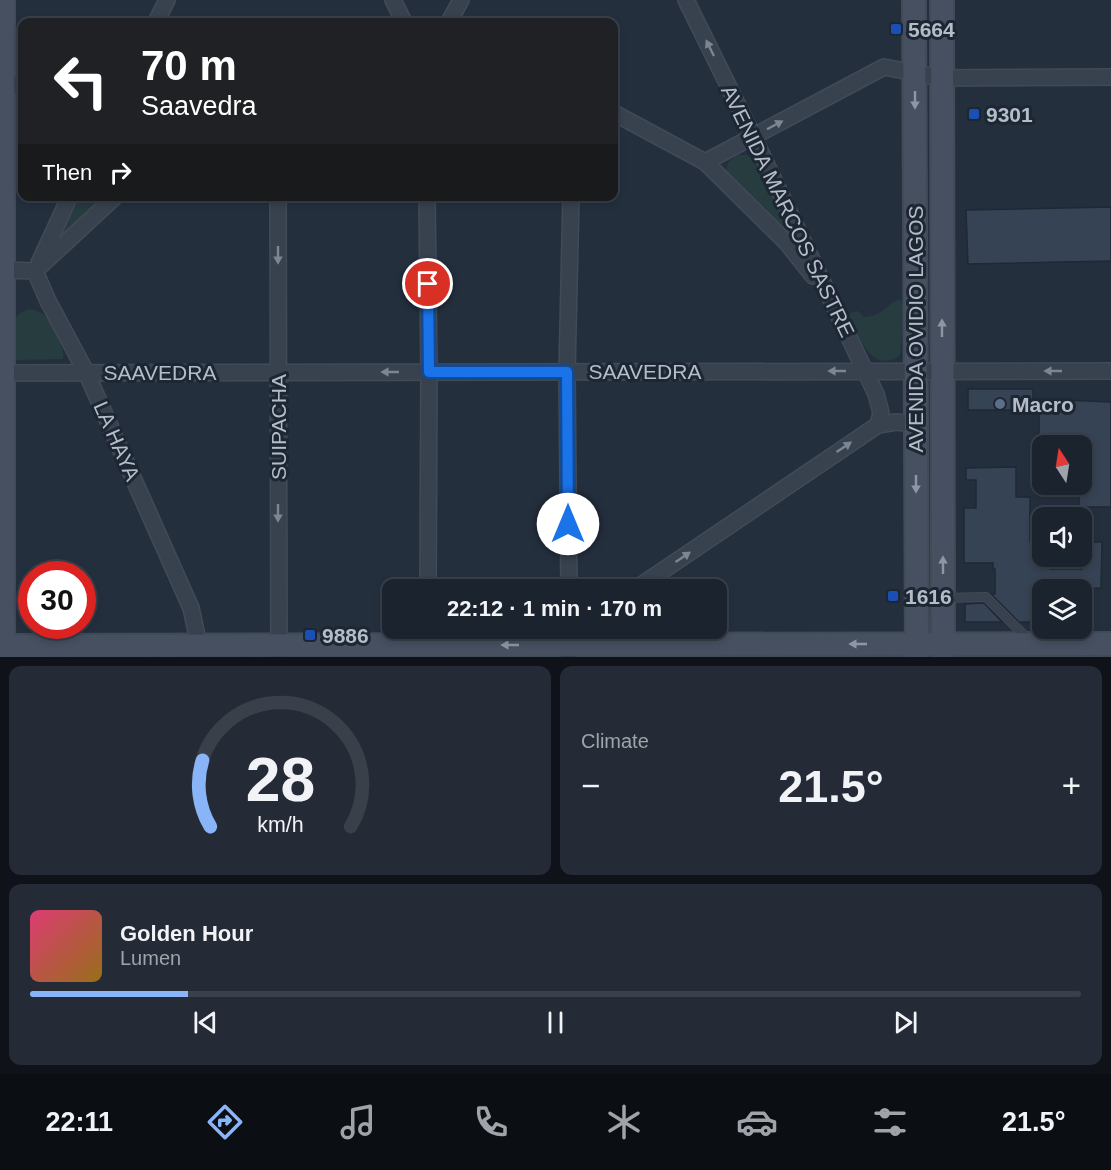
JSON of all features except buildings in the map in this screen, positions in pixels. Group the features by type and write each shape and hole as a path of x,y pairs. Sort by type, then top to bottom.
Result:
{"main road":[{"path":"3,0 8,82 1,372 2,650 199,645 279,651 407,639"},
{"name":"AVENIDA OVIDIO LAGOS","path":"914,0 917,651"},
{"name":"AVENIDA OVIDIO LAGOS","path":"942,0 944,651"},
{"path":"571,639 917,651 1034,644 1111,644"}],"street":[{"path":"158,18 167,0"},
{"path":"393,0 402,18"},
{"path":"451,18 461,0"},
{"name":"AVENIDA MARCOS SASTRE","path":"686,0 876,394 881,413 878,425"},
{"path":"705,162 884,67 942,78 1111,77"},
{"path":"618,115 705,162 786,242 830,298"},
{"path":"35,272 68,201"},
{"path":"3,270 35,272 111,201"},
{"name":"SUIPACHA","path":"278,201 279,651"},
{"path":"427,201 428,579"},
{"path":"569,579 567,372 571,201"},
{"name":"LA HAYA","path":"35,272 48,302 86,372 191,608 199,645"},
{"name":"SAAVEDRA","path":"1,372 1111,371"},
{"path":"650,579 878,425 896,422 916,424"}],"lane":[{"path":"943,598 986,597 1034,644"}],"green space":[{"path":"738,155 747,155 754,161 791,231 789,234 727,174 729,162"},
{"path":"78,201 98,201 87,211 67,236 63,232"},
{"path":"900,299 903,304 900,355 882,361 868,351 862,343 849,318 850,313 858,311 864,317 870,316"},
{"path":"28,309 40,312 48,318 62,349 63,359 15,360 10,357 11,328 16,317"}],"place":[{"name":"5664","path":"896,29"},
{"name":"9301","path":"974,114"},
{"name":"Macro","path":"1000,404"},
{"name":"1616","path":"893,596"},
{"name":"9886","path":"310,635"}],"route":[{"path":"428,284 429,372 567,372 568,524"}]}
